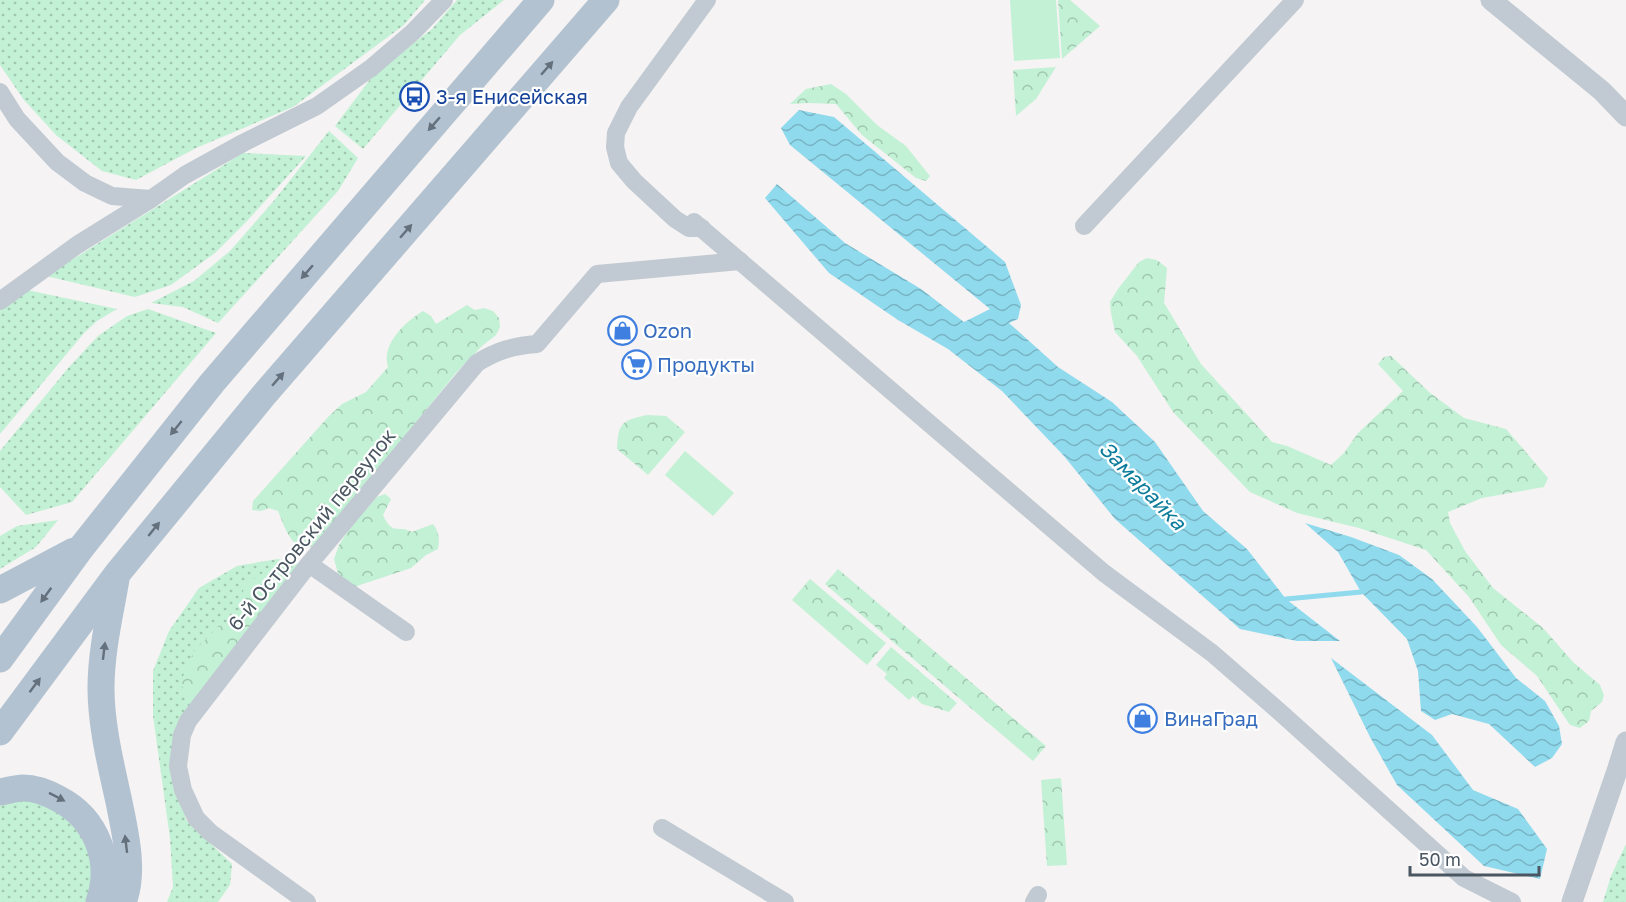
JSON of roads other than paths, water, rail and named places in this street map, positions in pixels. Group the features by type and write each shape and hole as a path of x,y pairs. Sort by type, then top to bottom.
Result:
{"main road":[{"path":"0,659 81,548 212,383 541,0"},
{"path":"0,732 117,574 271,387 606,0"},
{"path":"0,590 81,548"},
{"path":"117,574 104,650 101,688 105,729 127,852 128,876 123,902"},
{"path":"0,792 24,788 48,793 70,805 89,823 100,845 105,868 99,902"}],"street":[{"path":"0,301 77,245 185,175 326,100 371,68 413,32 444,0"},
{"path":"707,0 629,107 616,133 615,147 620,163 634,181 675,219 689,228 698,225 1104,573 1212,654 1464,878 1512,902"},
{"path":"1084,226 1295,0"},
{"path":"1491,0 1625,112"},
{"path":"0,92 17,119 57,162 85,183 112,196 151,199"},
{"name":"6-й Островский переулок","path":"307,902 211,833 196,818 183,790 178,766 182,735 188,721 309,564 477,363 492,354 514,346 537,344 597,274 740,261"},
{"path":"309,564 406,633"},
{"path":"1572,902 1626,742"},
{"path":"662,828 785,902"}],"water":[{"path":"799,110 834,117 1005,262 1021,305 1018,319 1009,323 1058,367 1112,402 1155,442 1203,511 1247,549 1286,599 1340,641 1297,641 1240,629 1115,519 1064,456 1002,391 948,349 898,320 829,273 765,198 777,184 845,243 921,289 964,322 990,309 790,145 781,128"},
{"path":"1305,523 1399,555 1432,579 1477,627 1516,678 1545,701 1559,726 1562,744 1552,758 1535,767 1489,724 1452,714 1435,720 1421,711 1418,671 1407,639 1361,592 1338,552"},
{"path":"1331,658 1432,735 1473,790 1518,809 1547,849 1540,879 1484,866 1397,785 1370,737"}],"waterway":[{"name":"Замарайка","path":"1286,599 1361,592"}],"place":[{"name":"3-я Енисейская","path":"415,96"},
{"name":"Ozon","path":"622,330"},
{"name":"Продукты","path":"636,364"},
{"name":"ВинаГрад","path":"1143,718"}]}
